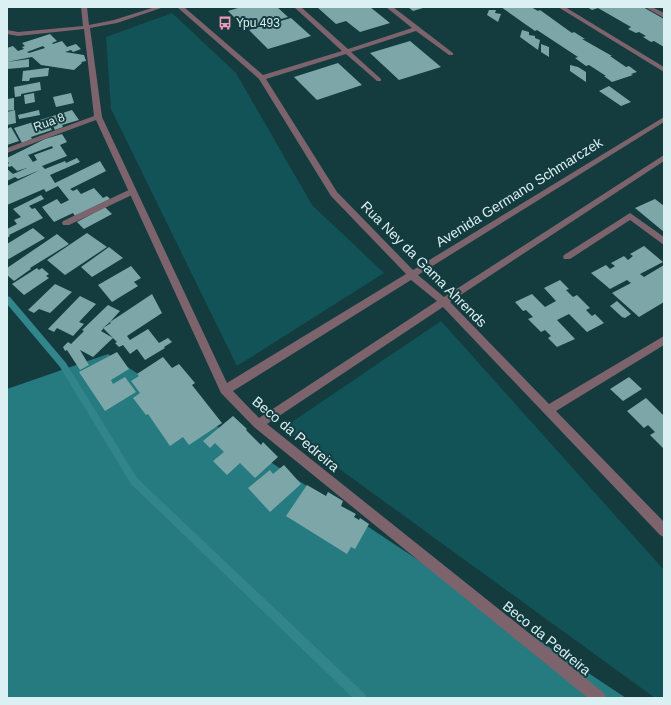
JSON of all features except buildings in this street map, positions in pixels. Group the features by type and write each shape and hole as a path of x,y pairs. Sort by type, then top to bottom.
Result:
{"street":[{"name":"Beco da Pedreira","path":"84,7 98,117 226,390 258,424 599,698"},
{"path":"7,32 18,34 87,28 115,22 161,7"},
{"name":"Rua Ney da Gama Ahrends","path":"180,7 262,78 334,194 412,275 444,302 664,531"},
{"path":"297,7 380,80"},
{"path":"389,7 451,54"},
{"path":"561,7 664,70"},
{"path":"648,7 664,16"},
{"path":"262,78 417,29"},
{"path":"7,42 18,34"},
{"name":"Rua 8","path":"7,151 98,117"},
{"name":"Avenida Germano Schmarczek","path":"226,390 664,119"},
{"path":"258,424 664,157"},
{"path":"66,223 133,191"},
{"path":"567,257 630,216 664,242"},
{"path":"548,410 664,340"}],"shaded area":[{"path":"172,13 236,73 312,205 384,273 237,366 111,109 106,37"},
{"path":"441,321 664,570 664,698 655,698 283,428"},
{"path":"108,354 626,698 7,698 7,389"}],"waterway":[{"path":"7,299 63,365 134,481 361,698"}],"place":[{"name":"Ypu 493","path":"225,23"}]}
